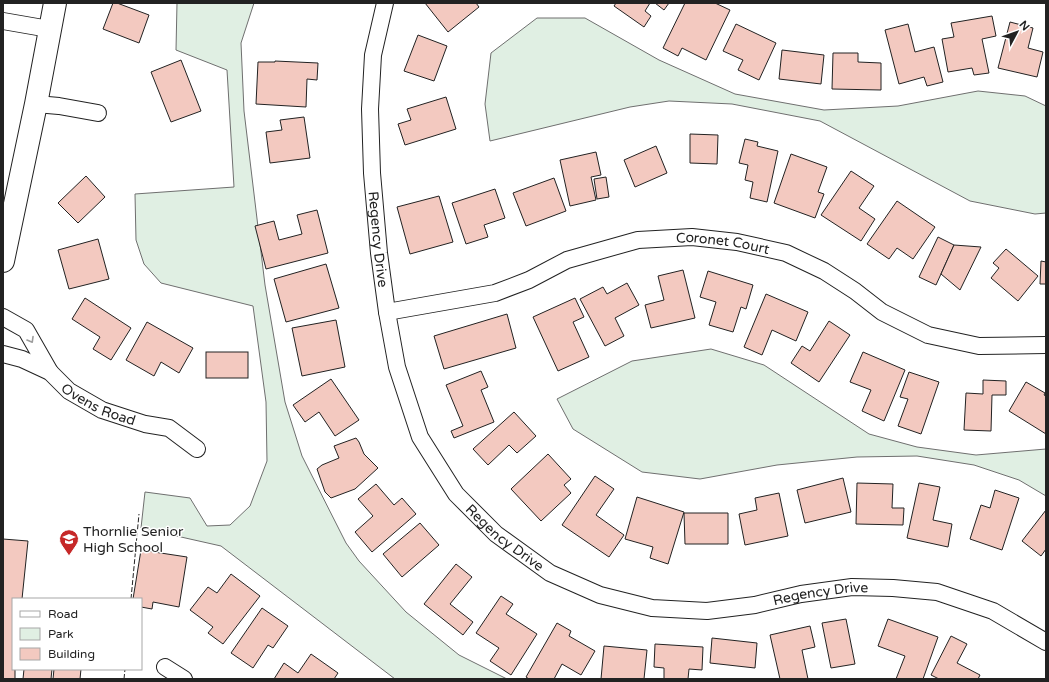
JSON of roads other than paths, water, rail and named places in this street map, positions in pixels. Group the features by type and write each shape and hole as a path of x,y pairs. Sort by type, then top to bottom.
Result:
{"street":[{"path":"3,261 36,104 54,3"},
{"name":"Regency Drive","path":"385,3 373,55 370,109 372,173 379,253 387,312 397,367 420,437 456,494 496,534 550,573 600,596 652,608 708,611 755,605 801,594 852,587 893,588 937,592 993,612 1046,642"},
{"path":"3,21 49,29"},
{"path":"36,104 98,112"},
{"name":"Coronet Court","path":"387,312 495,293 529,280 567,260 638,240 692,237 737,242 786,253 824,271 855,291 882,312 928,335 979,346 1046,345"},
{"path":"3,317 26,330 50,372"},
{"name":"Ovens Road","path":"3,354 22,359 50,372 69,391 102,410 145,424 169,428 196,449"},
{"path":"165,667 184,679"}],"place":[{"name":"Thornlie Senior High School","path":"69,556"}]}
